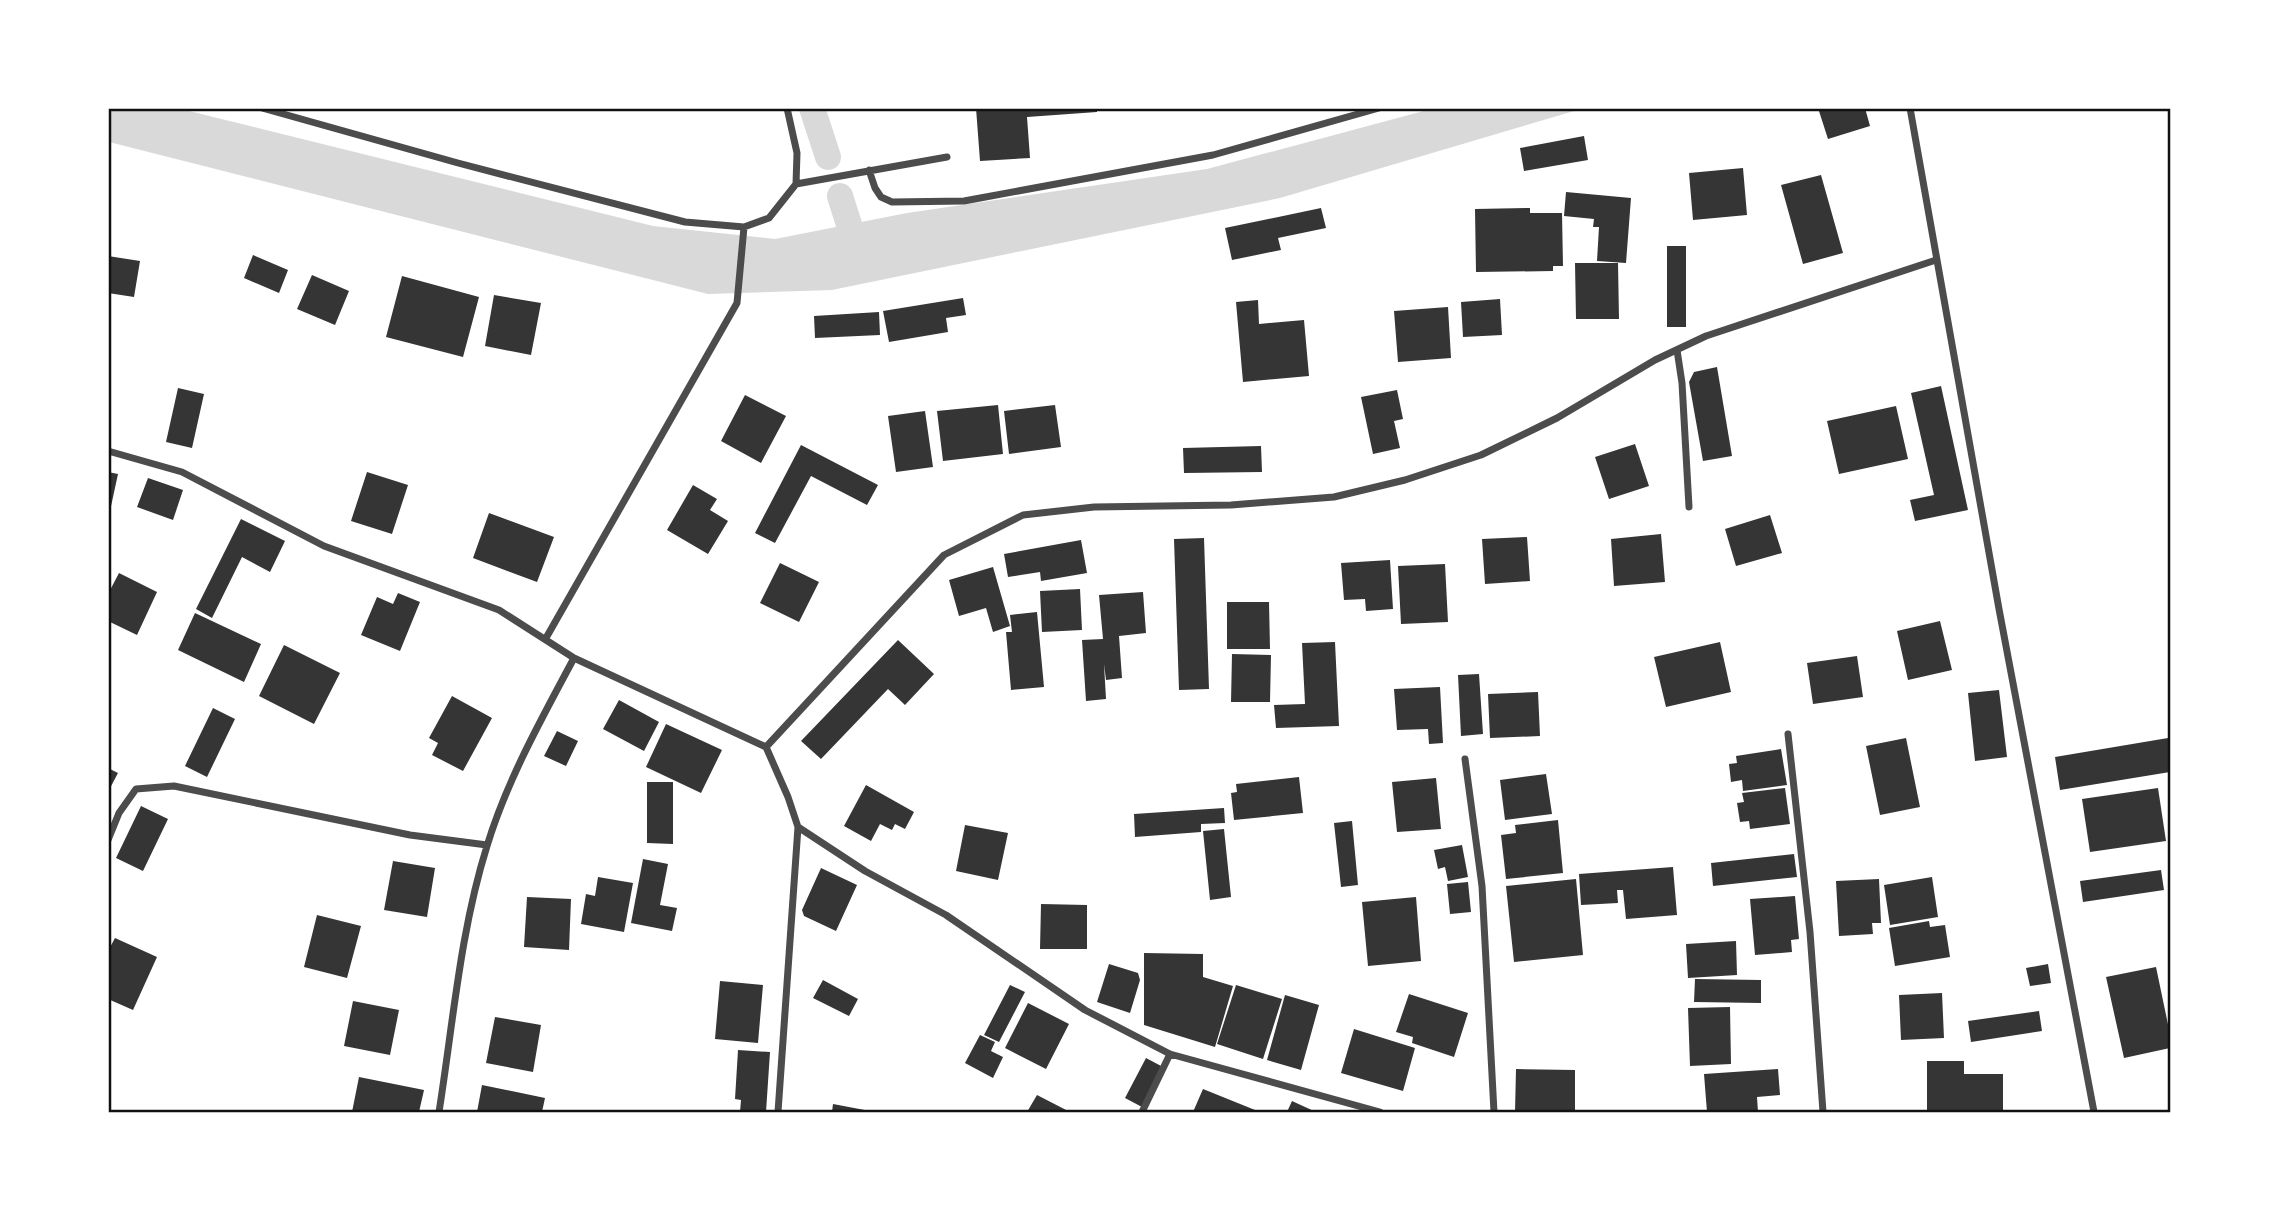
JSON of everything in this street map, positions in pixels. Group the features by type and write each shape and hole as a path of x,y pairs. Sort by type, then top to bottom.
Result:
{"street":[{"path":"262,108 458,163 685,222 744,229 769,218 796,184 797,153 787,108"},
{"path":"869,170 881,197 892,202 964,201 1213,155 1379,108"},
{"path":"1910,108 2094,1112"},
{"path":"796,184 947,157"},
{"path":"546,638 737,303 744,229"},
{"path":"766,747 944,555 1023,515 1094,507 1231,505 1334,497 1405,480 1481,455 1557,418 1706,336 1936,260"},
{"path":"1677,350 1682,383 1689,507"},
{"path":"108,451 181,472 324,546 499,610 574,658 766,747 798,827 778,1112"},
{"path":"439,1112 458,973 487,845 530,741 574,658"},
{"path":"1788,734 1810,932 1823,1112"},
{"path":"1465,758 1482,886 1494,1112"},
{"path":"108,840 119,813 136,789 174,786 410,835 487,845"},
{"path":"798,827 865,871 946,915 1085,1010 1170,1054 1380,1112"},
{"path":"1142,1112 1170,1054"}],"shaded area":[{"path":"108,109 181,109 653,226 775,239 907,213 1207,169 1431,109 1581,109 1280,198 832,290 708,294 109,142"}],"building":[{"path":"976,108 1097,108 1097,112 1027,117 1030,158 980,161"},
{"path":"1818,108 1865,108 1870,126 1828,139"},
{"path":"1584,136 1588,160 1524,171 1520,148"},
{"path":"1743,168 1747,215 1693,220 1689,173"},
{"path":"1821,175 1843,253 1803,264 1781,185"},
{"path":"1566,192 1631,198 1626,263 1597,261 1599,227 1593,227 1594,219 1564,216"},
{"path":"1321,208 1326,228 1278,238 1281,250 1232,260 1225,228"},
{"path":"1530,208 1530,213 1562,213 1563,266 1553,266 1553,271 1476,272 1475,209"},
{"path":"1667,246 1686,246 1686,327 1667,327"},
{"path":"253,255 288,270 279,293 244,278"},
{"path":"108,256 140,261 134,297 108,293"},
{"path":"1575,263 1618,263 1619,319 1576,319"},
{"path":"312,275 349,291 335,325 297,309"},
{"path":"402,276 479,297 463,357 386,337"},
{"path":"494,295 541,303 531,355 485,346"},
{"path":"963,298 966,315 946,318 948,332 889,342 883,311"},
{"path":"1500,299 1502,335 1463,337 1461,302"},
{"path":"1258,300 1259,324 1304,320 1309,376 1243,382 1236,302"},
{"path":"1448,307 1451,358 1398,362 1394,311"},
{"path":"879,312 880,335 815,338 814,316"},
{"path":"1717,367 1732,456 1703,461 1689,382 1694,372"},
{"path":"1941,386 1968,510 1915,521 1910,500 1934,495 1911,393"},
{"path":"178,388 204,394 192,448 166,442"},
{"path":"1397,390 1403,419 1394,421 1400,448 1373,454 1361,397"},
{"path":"745,395 786,416 761,463 721,441"},
{"path":"998,405 1003,454 943,461 937,411"},
{"path":"1055,405 1061,447 1009,454 1004,411"},
{"path":"1896,406 1908,459 1839,474 1827,421"},
{"path":"925,411 933,467 896,472 888,416"},
{"path":"1635,444 1649,486 1609,499 1595,457"},
{"path":"801,445 878,485 867,505 811,476 775,543 755,533"},
{"path":"1261,446 1262,472 1184,473 1183,448"},
{"path":"108,472 118,474 110,511 108,511"},
{"path":"367,472 408,485 392,534 351,521"},
{"path":"148,478 183,490 173,520 137,507"},
{"path":"693,485 717,499 710,510 728,521 708,554 667,530"},
{"path":"489,513 554,537 537,582 473,558"},
{"path":"1770,515 1782,553 1736,566 1725,529"},
{"path":"241,519 285,541 270,572 242,557 212,618 196,609"},
{"path":"1661,534 1665,582 1614,586 1611,539"},
{"path":"1527,537 1530,581 1485,584 1482,539"},
{"path":"1204,538 1209,689 1179,690 1174,539"},
{"path":"1081,540 1087,573 1041,581 1040,572 1008,577 1004,554"},
{"path":"1390,560 1393,609 1366,611 1365,599 1344,600 1341,563"},
{"path":"780,563 819,582 799,622 760,603"},
{"path":"1445,564 1448,622 1401,624 1398,566"},
{"path":"993,567 1010,626 993,632 986,608 959,616 949,580"},
{"path":"119,573 157,592 137,635 108,621 108,594"},
{"path":"1080,589 1082,630 1042,632 1040,591"},
{"path":"1143,592 1146,633 1119,636 1122,678 1106,680 1104,664 1106,699 1086,701 1082,640 1103,639 1099,595"},
{"path":"398,593 420,602 400,651 361,635 377,597 393,604"},
{"path":"1227,602 1269,602 1270,649 1227,649"},
{"path":"1037,612 1044,687 1011,690 1006,632 1012,632 1010,615"},
{"path":"195,613 261,644 244,682 178,650"},
{"path":"1940,621 1952,670 1908,680 1897,631"},
{"path":"898,640 934,674 905,705 888,689 821,759 801,741"},
{"path":"1335,642 1339,726 1276,728 1274,705 1305,704 1302,643"},
{"path":"1720,642 1731,692 1666,707 1654,657"},
{"path":"284,645 340,673 314,724 259,696"},
{"path":"1232,654 1271,655 1270,702 1231,702"},
{"path":"1857,656 1863,697 1813,704 1807,663"},
{"path":"1479,674 1483,734 1461,736 1458,675"},
{"path":"1440,687 1443,743 1429,744 1428,729 1397,730 1394,689"},
{"path":"1999,690 2007,757 1975,761 1968,693"},
{"path":"1538,692 1540,736 1490,738 1488,694"},
{"path":"452,696 492,718 463,771 432,755 438,743 429,738"},
{"path":"619,700 659,722 644,751 603,729"},
{"path":"213,708 235,719 207,777 185,766"},
{"path":"666,724 722,750 701,793 646,767"},
{"path":"557,731 578,741 566,766 544,756"},
{"path":"1906,738 1920,807 1880,815 1866,746"},
{"path":"2168,738 2170,772 2060,790 2055,757"},
{"path":"1781,749 1787,785 1743,791 1742,780 1731,782 1729,764 1737,763 1736,756"},
{"path":"108,768 118,773 108,792"},
{"path":"1546,774 1552,814 1505,820 1500,780"},
{"path":"1299,777 1303,813 1234,820 1231,793 1237,792 1236,784"},
{"path":"1436,778 1441,829 1397,832 1392,782"},
{"path":"647,782 673,782 673,844 647,843"},
{"path":"866,785 914,812 905,829 895,824 892,830 880,824 871,841 844,826"},
{"path":"1785,788 1790,824 1750,829 1749,821 1740,822 1737,803 1744,802 1742,793"},
{"path":"2158,788 2166,841 2090,852 2082,799"},
{"path":"141,806 168,819 143,871 116,858"},
{"path":"1224,808 1225,823 1201,824 1201,832 1135,837 1134,814"},
{"path":"1558,820 1563,873 1506,879 1501,835 1516,833 1515,825"},
{"path":"1352,821 1358,885 1341,887 1334,823"},
{"path":"965,825 1008,833 998,880 956,871"},
{"path":"1224,829 1231,897 1210,900 1203,831"},
{"path":"1462,845 1468,877 1448,881 1445,867 1438,869 1434,850"},
{"path":"1794,854 1797,877 1713,886 1711,863"},
{"path":"643,859 668,864 660,905 677,908 672,931 631,923"},
{"path":"393,861 435,868 427,917 384,910"},
{"path":"1673,867 1677,915 1626,919 1623,890 1617,890 1618,903 1581,905 1579,874"},
{"path":"821,868 857,885 836,931 804,916 802,910"},
{"path":"2161,870 2164,890 2083,902 2080,881"},
{"path":"598,877 633,883 624,932 581,924 586,894 595,896"},
{"path":"1932,877 1938,917 1890,925 1884,885"},
{"path":"1576,879 1583,955 1514,962 1506,886"},
{"path":"1879,879 1881,923 1872,923 1873,934 1839,936 1836,881"},
{"path":"1468,882 1471,912 1450,914 1447,884"},
{"path":"1795,896 1799,939 1791,940 1792,952 1755,955 1750,899"},
{"path":"527,897 571,899 569,950 524,947"},
{"path":"1416,897 1421,961 1368,966 1362,902"},
{"path":"1041,904 1087,905 1087,949 1040,949"},
{"path":"317,915 361,926 347,978 304,967"},
{"path":"1929,921 1930,927 1945,925 1950,957 1895,966 1889,928"},
{"path":"115,938 157,957 133,1010 108,999 108,951"},
{"path":"1736,941 1737,975 1688,978 1686,944"},
{"path":"1144,953 1203,954 1203,977 1233,986 1215,1047 1144,1025"},
{"path":"1109,964 1138,973 1140,980 1130,1013 1097,1002"},
{"path":"2048,964 2051,983 2030,986 2026,968"},
{"path":"2156,967 2170,1034 2170,1048 2124,1058 2106,977"},
{"path":"1695,979 1761,980 1761,1003 1694,1002"},
{"path":"823,980 858,999 849,1016 813,998"},
{"path":"720,981 763,985 758,1043 715,1039"},
{"path":"1010,985 1025,992 999,1042 984,1035"},
{"path":"1236,985 1282,999 1263,1059 1217,1044"},
{"path":"1942,993 1944,1038 1901,1040 1899,995"},
{"path":"1409,994 1468,1013 1454,1057 1412,1043 1413,1037 1396,1032"},
{"path":"1285,995 1319,1005 1301,1070 1267,1060"},
{"path":"353,1001 399,1010 390,1055 344,1046"},
{"path":"1028,1003 1069,1024 1046,1069 1005,1048"},
{"path":"1730,1007 1731,1064 1690,1066 1688,1008"},
{"path":"2039,1011 2042,1031 1971,1042 1968,1021"},
{"path":"495,1017 541,1025 533,1072 486,1063"},
{"path":"1354,1029 1415,1048 1403,1091 1341,1073"},
{"path":"980,1035 995,1042 991,1051 1003,1057 993,1078 965,1063"},
{"path":"738,1050 770,1052 766,1112 740,1112 741,1100 735,1099"},
{"path":"1146,1058 1163,1067 1142,1107 1125,1098"},
{"path":"1927,1061 1964,1061 1964,1074 2003,1074 2003,1110 1927,1110"},
{"path":"1516,1069 1575,1070 1575,1112 1515,1112"},
{"path":"1778,1069 1780,1095 1757,1097 1758,1112 1707,1112 1704,1074"},
{"path":"359,1077 424,1090 419,1112 352,1112"},
{"path":"482,1085 545,1098 542,1112 477,1112"},
{"path":"1203,1089 1260,1112 1193,1112"},
{"path":"1037,1095 1070,1112 1027,1112"},
{"path":"1292,1101 1316,1112 1287,1112"},
{"path":"833,1104 870,1111 870,1112 832,1112"}],"waterway":[{"path":"812,108 828,157"},
{"path":"840,196 858,253"}]}
